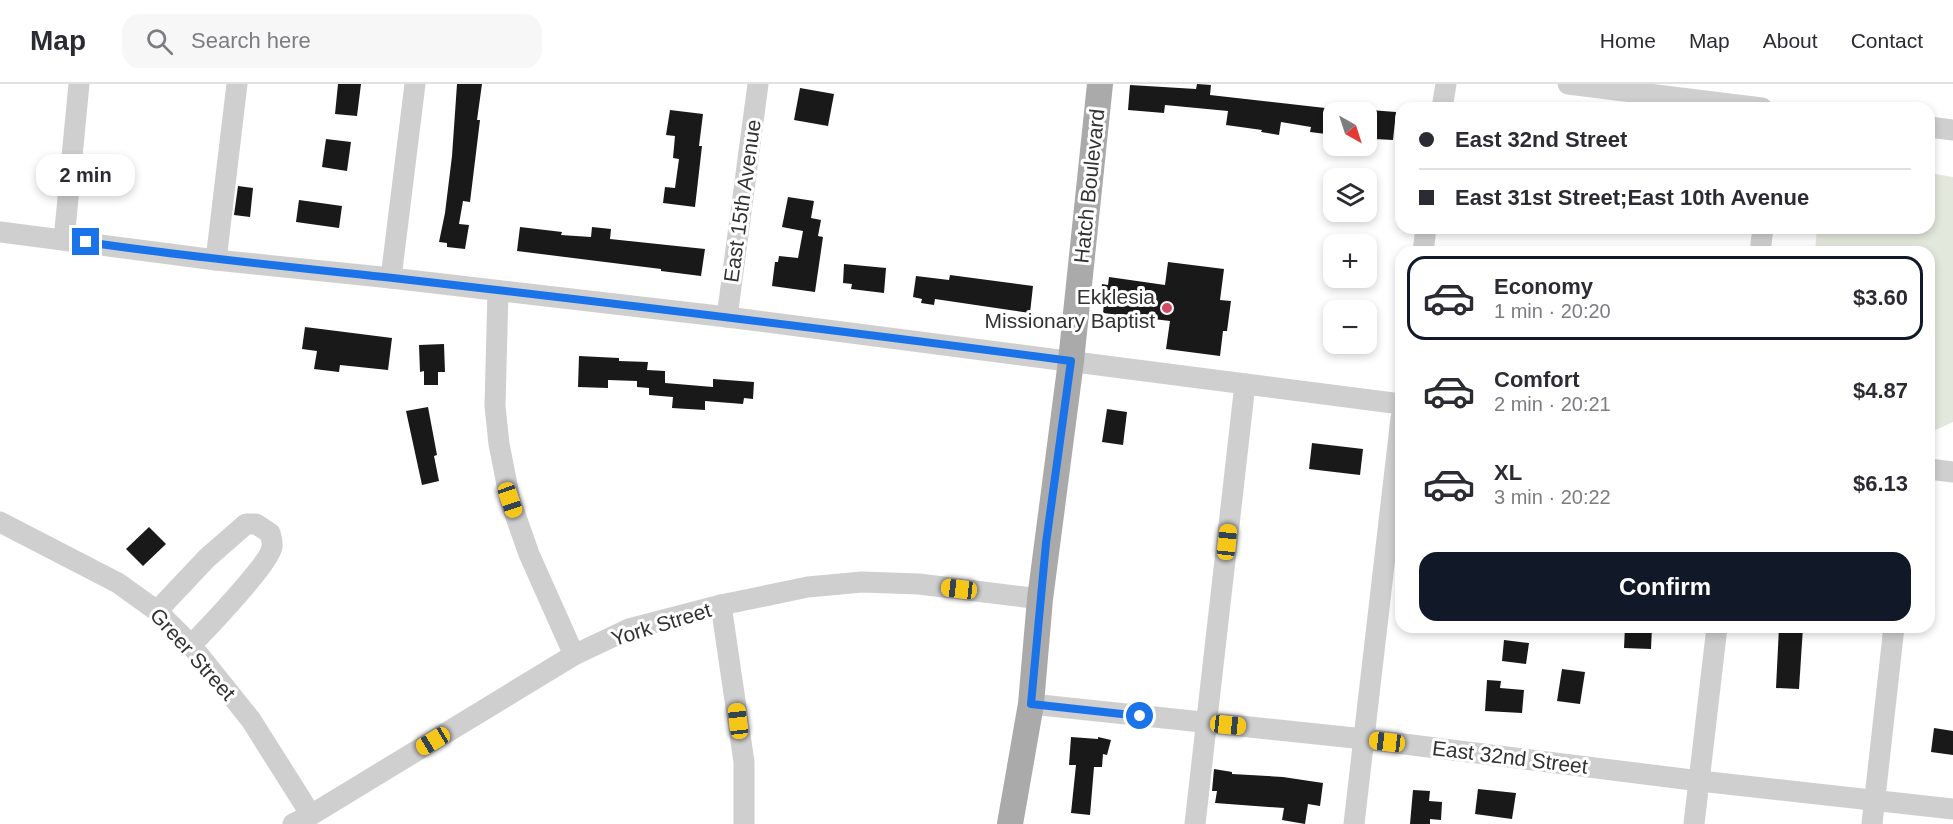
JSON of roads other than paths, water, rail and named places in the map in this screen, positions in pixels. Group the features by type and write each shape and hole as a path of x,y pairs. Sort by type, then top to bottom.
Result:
{"main road":[{"name":"Hatch Boulevard","path":"1010,824 1031,704 1040,599 1071,361 1100,84"}],"street":[{"path":"64,240 79,84"},
{"path":"216,260 237,84"},
{"path":"391,278 415,84"},
{"name":"East 15th Avenue","path":"727,317 758,84"},
{"path":"1443,102 1446,84"},
{"path":"1568,84 1714,102"},
{"path":"1935,128 1953,130"},
{"path":"0,232 216,260 727,317 1395,403"},
{"path":"498,291 495,406 499,444 508,489 529,554 574,655"},
{"path":"1195,824 1245,384"},
{"path":"1354,824 1395,470"},
{"path":"1935,470 1953,472"},
{"name":"Greer Street","path":"0,522 118,583 157,611 191,645 251,720 302,820"},
{"path":"157,611 207,558 246,524 256,524 270,533 272,547 269,555 243,589 191,645"},
{"name":"York Street","path":"302,820 574,655 629,629 721,605 808,587 862,582 919,584 1040,599"},
{"path":"721,605 744,762 744,824"},
{"path":"1694,824 1716,633"},
{"path":"1872,824 1893,633"},
{"name":"East 32nd Street","path":"1031,704 1364,739 1700,781 1953,809"}],"place":[{"name":"Ekklesia Missionary Baptist","path":"1167,308"}]}
